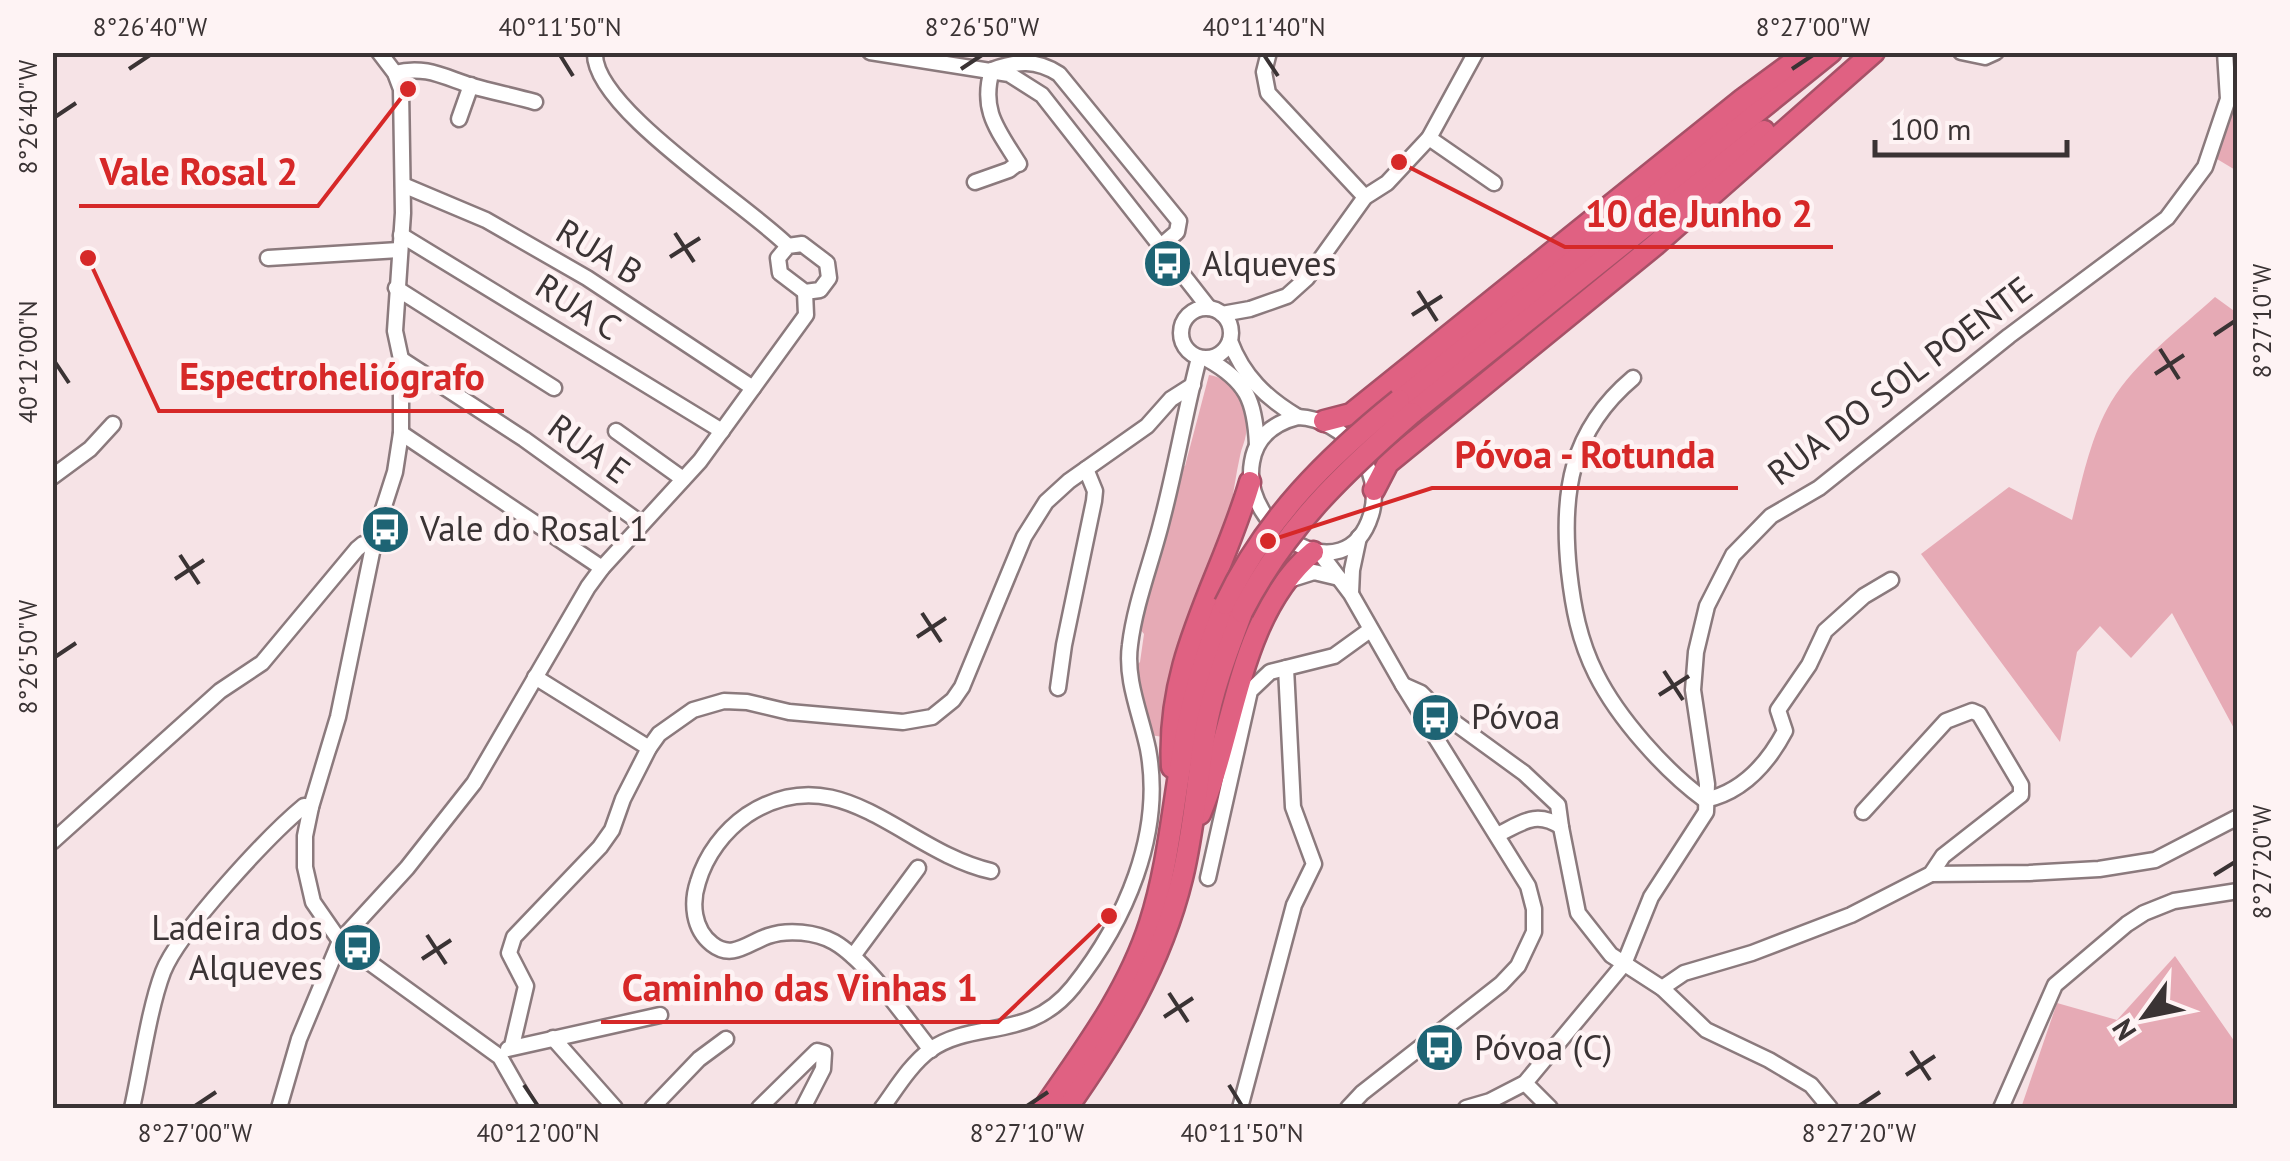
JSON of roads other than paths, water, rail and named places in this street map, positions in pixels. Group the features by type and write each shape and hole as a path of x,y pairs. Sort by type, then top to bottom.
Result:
{"highway":[{"path":"1324,421 1351,414 1807,52"},
{"path":"1044,1108 1110,1011 1136,961 1150,922 1188,722 1207,648 1234,608 1304,515 1406,407 1831,52"},
{"path":"1406,407 1863,52"},
{"path":"1374,490 1388,462 1654,245 1874,52"},
{"path":"1174,808 1170,738 1179,680 1198,613 1239,521 1250,482"},
{"path":"1188,843 1211,788 1234,692 1260,628 1298,566 1317,552"},
{"path":"1067,1108 1139,995 1160,948 1177,895 1206,724 1234,608"}],"street":[{"path":"379,52 395,74 400,89 403,186 395,330 400,359 401,432 395,472 376,528 338,717 305,836 308,886 322,918 340,941 506,1051 529,1108"},
{"path":"596,52 595,62 602,80 643,126 788,246"},
{"path":"870,52 1009,74 1042,94 1195,288 1218,320 1241,366 1262,392 1298,417 1324,421 1356,448 1368,468 1374,490 1371,514 1359,538 1351,594"},
{"path":"1268,52 1264,72 1268,93 1365,197"},
{"path":"1359,538 1342,549 1317,552 1297,545 1268,521 1250,482 1257,445 1255,414 1247,393 1225,369 1186,349 1180,334 1184,320 1218,320 1286,296 1307,278 1365,197 1387,183 1429,138 1476,52"},
{"path":"1961,52 1985,57 1996,52"},
{"name":"RUA DO SOL POENTE","path":"1705,800 1707,784 1692,690 1696,652 1707,606 1733,555 1771,516 1819,488 2009,336 2167,218 2205,167 2228,98 2224,52"},
{"path":"992,70 1028,62 1058,74 1179,222 1178,232 1162,245"},
{"path":"395,74 413,68 430,70 472,86 535,102"},
{"path":"975,182 1019,163 990,115 986,89 992,70"},
{"path":"459,119 472,86"},
{"path":"1429,138 1494,183"},
{"name":"RUA B","path":"403,186 486,220 587,278 753,388"},
{"path":"268,258 400,242"},
{"name":"RUA C","path":"400,242 722,431"},
{"path":"802,244 827,263 829,278 820,290 805,292 780,273 778,258 788,246 802,244"},
{"path":"396,288 554,388"},
{"path":"279,1108 298,1039 340,941 407,868 474,782 602,568 722,431 806,314 805,292"},
{"path":"1203,358 1222,354 1218,320"},
{"path":"882,1108 910,1070 931,1050 946,1042 1020,1024 1058,1004 1088,966 1131,890 1147,833 1152,786 1130,668 1130,643 1193,384 1203,358"},
{"name":"RUA E","path":"400,359 524,439 642,524"},
{"path":"1634,378 1599,414 1572,467 1565,536 1572,603 1581,640 1598,678 1681,782 1705,800 1720,797 1771,758 1785,731 1778,710 1809,665 1825,630 1864,596 1891,580"},
{"path":"506,1051 526,986 509,952 514,936 612,830 623,799 659,734 692,710 724,701 789,712 903,722 922,720 944,709 962,687 1024,537 1046,502 1147,426 1171,399 1193,384"},
{"path":"1257,445 1273,426 1298,417"},
{"path":"52,477 90,450 113,424"},
{"path":"616,431 683,480"},
{"path":"401,432 602,568"},
{"path":"1058,688 1094,501 1095,491 1086,469"},
{"path":"52,842 212,698 262,663 357,548 373,544"},
{"path":"1317,552 1351,594 1497,834 1528,886 1534,909 1534,932 1528,950 1501,984 1348,1108"},
{"path":"1287,582 1304,573 1339,578"},
{"path":"1208,878 1250,690 1270,672 1334,656 1370,630"},
{"path":"1240,1108 1294,905 1314,864 1293,807 1286,668"},
{"path":"536,677 650,748"},
{"path":"1403,685 1421,693 1451,721 1524,773 1558,805 1578,913 1612,955 1662,988 1706,1030 1811,1085 1830,1108"},
{"path":"1863,812 1946,721 1972,712 1979,714 2021,785 2021,795 1943,856 1931,874"},
{"path":"931,1050 853,956 833,941 813,934 770,935 740,950 727,952 714,946 695,916 694,897 700,876 716,844 739,820 782,798 828,795 867,809 966,866 991,871"},
{"path":"1466,1108 1525,1083 1624,964 1651,897 1706,812 1705,800"},
{"path":"132,1108 164,970 174,952 282,824 304,806 311,807"},
{"path":"1497,834 1539,816 1561,827"},
{"path":"1662,988 1684,973 1752,953 1851,915 1931,874 2099,869 2156,860 2238,817"},
{"path":"853,956 918,868"},
{"path":"2002,1108 2056,985 2144,913 2188,898 2238,891"},
{"path":"506,1051 660,1015"},
{"path":"554,1038 615,1108"},
{"path":"652,1108 699,1059 726,1039"},
{"path":"759,1108 817,1050 824,1053 822,1069 802,1108"},
{"path":"1525,1083 1550,1108"}],"place":[{"name":"Vale Rosal 2","path":"408,89"},
{"name":"10 de Junho 2","path":"1399,162"},
{"name":"Espectroheliógrafo","path":"88,258"},
{"name":"Alqueves","path":"1167,264"},
{"name":"Vale do Rosal 1","path":"385,529"},
{"name":"Póvoa - Rotunda","path":"1268,541"},
{"name":"Póvoa","path":"1436,717"},
{"name":"Caminho das Vinhas 1","path":"1109,916"},
{"name":"Ladeira dos Alqueves","path":"358,948"},
{"name":"Póvoa (C)","path":"1439,1048"}]}
